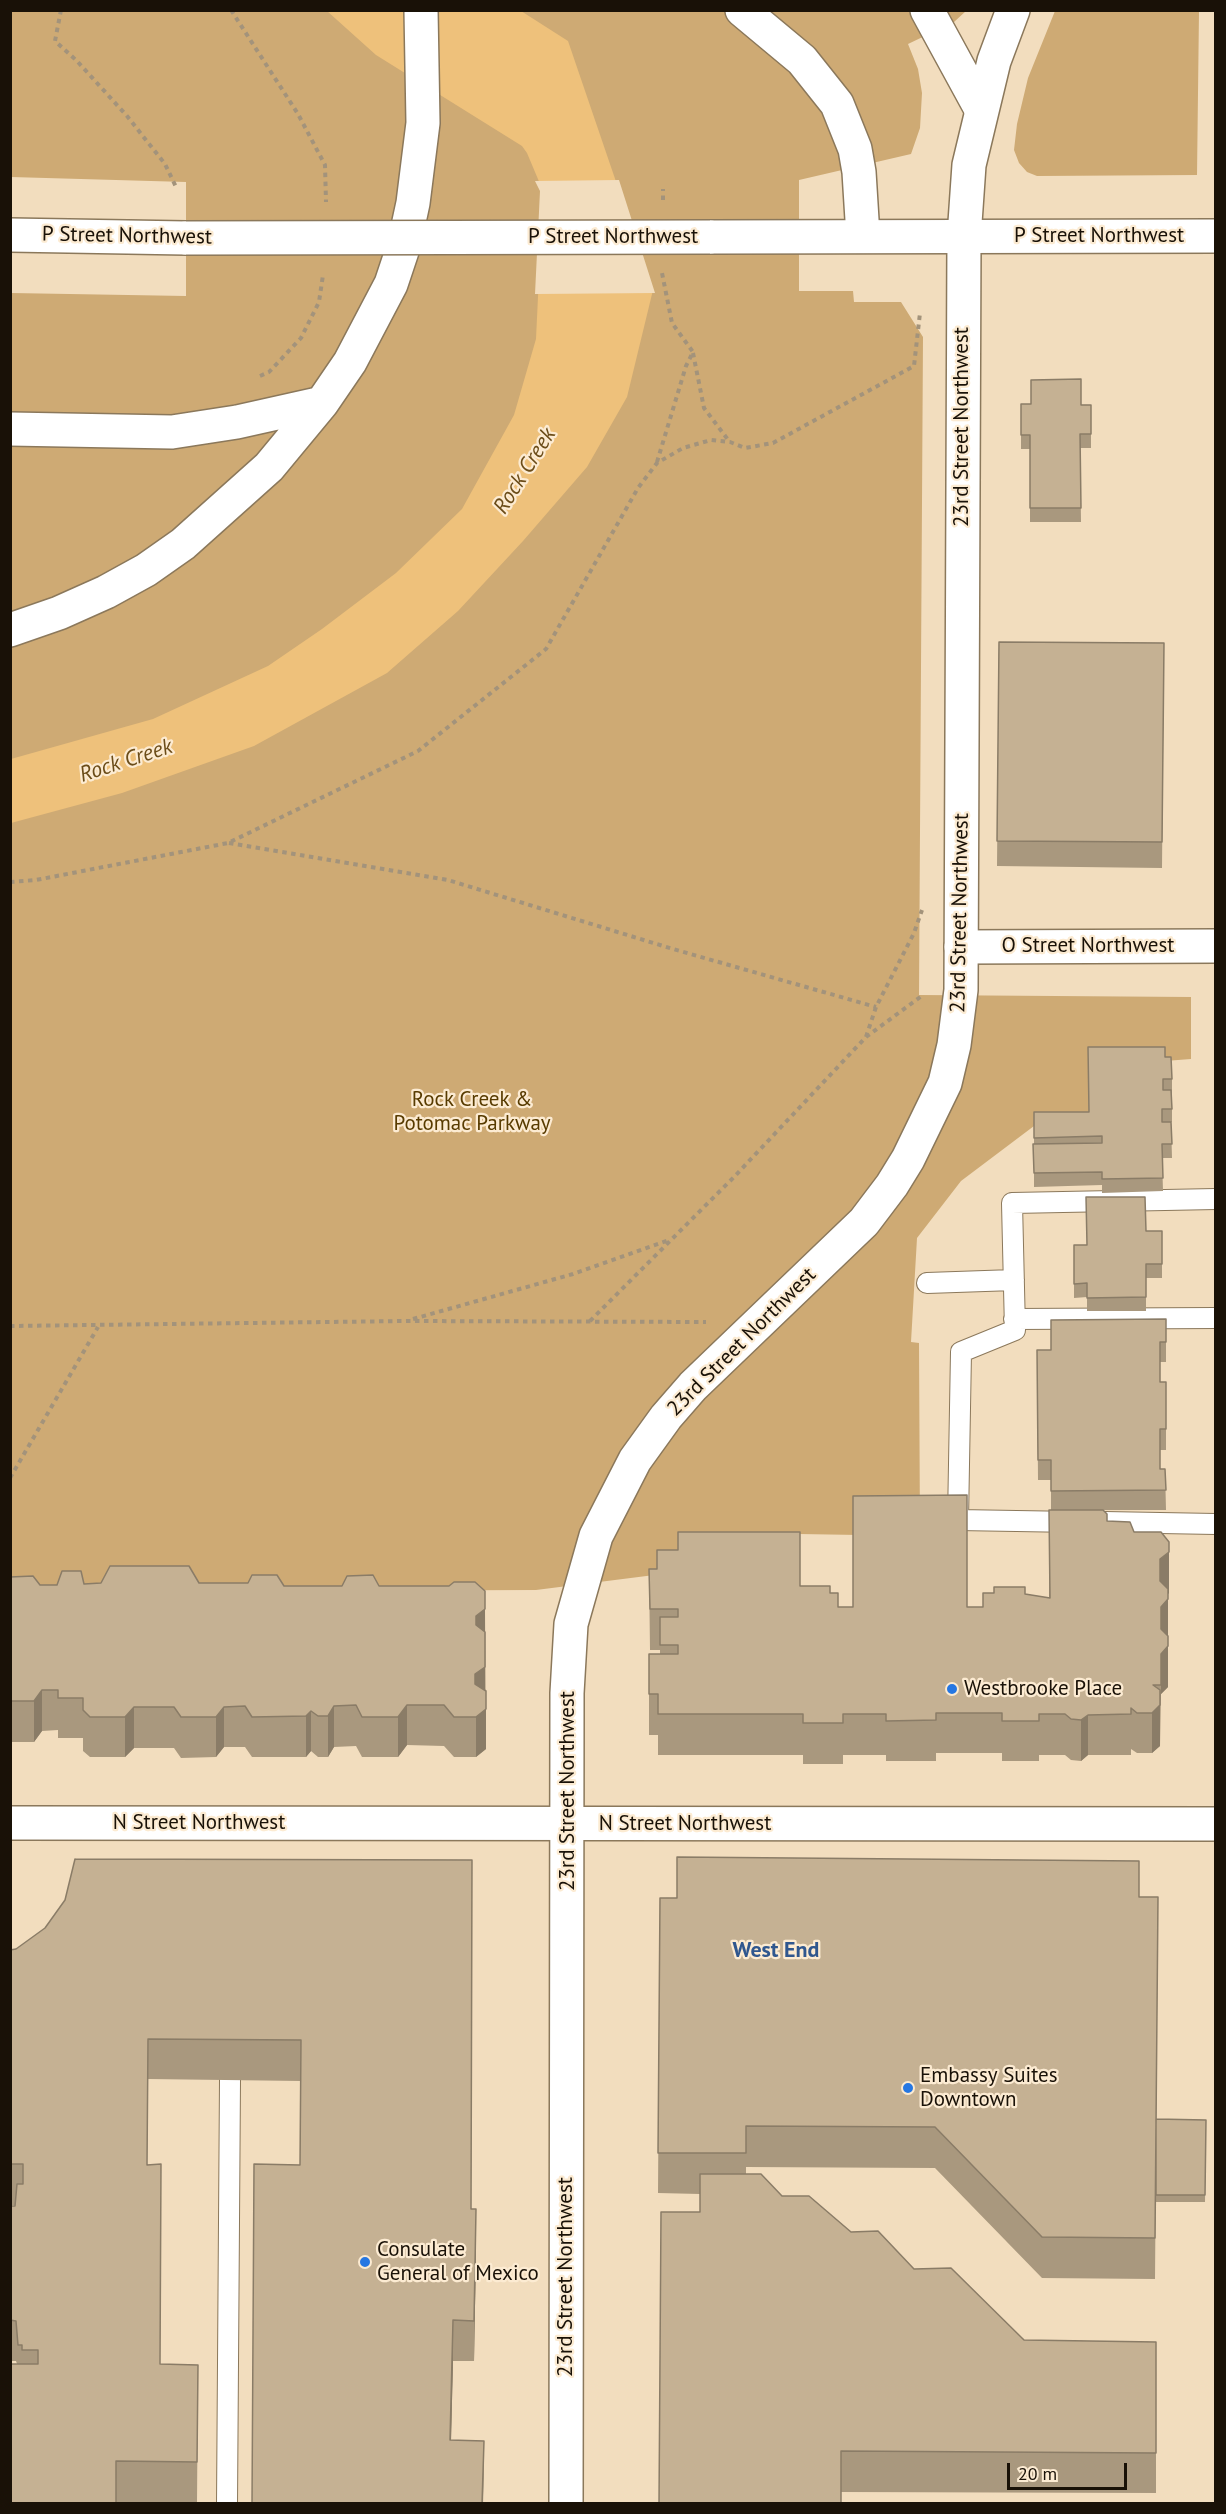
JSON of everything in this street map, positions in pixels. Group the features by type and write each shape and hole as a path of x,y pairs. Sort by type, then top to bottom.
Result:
{"main road":[{"path":"10,630 59,614 106,592 146,570 183,544 269,468 322,403 350,362 391,284 413,203 423,123 421,10"},
{"path":"742,10 802,60 837,104 855,149 860,172 862,236"},
{"path":"927,10 981,109"},
{"name":"23rd Street Northwest","path":"566,2504 567,1693 571,1624 596,1536 635,1460 666,1417 693,1386 864,1222 903,1168 945,1083 960,1008 964,237 969,165 981,109 994,61 1013,10"},
{"name":"P Street Northwest","path":"10,235 186,238 1215,236"},
{"path":"10,429 172,432 237,422 322,403"},
{"name":"O Street Northwest","path":"960,947 1215,946"},
{"name":"N Street Northwest","path":"10,1823 1215,1824"}],"lane":[{"path":"1215,1199 1012,1203 1015,1330 960,1352 958,1520 1215,1524"},
{"path":"927,1283 1014,1280"},
{"path":"1014,1319 1215,1318"},
{"path":"226,2504 230,2080"}],"path":[{"path":"61,10 55,41 77,61 127,116 165,164 177,189"},
{"path":"662,209 663,189"},
{"path":"661,270 672,323 693,352 704,408 730,442"},
{"path":"657,463 683,448 711,440 730,442 745,448 773,443 914,366 920,313"},
{"path":"10,882 36,880 228,843 418,752 546,649 638,488 657,463 686,366 693,352"},
{"path":"228,843 448,880 673,949 876,1007"},
{"path":"866,1037 876,1007 914,933 923,906"},
{"path":"589,1322 735,1178 866,1037 925,993"},
{"path":"406,1321 573,1274 672,1239"},
{"path":"10,1326 406,1321 712,1322"},
{"path":"10,1478 98,1326"}],"green space":[{"name":"Rock Creek & Potomac Parkway","path":"11,11 966,11 954,22 908,44 918,69 922,93 920,128 911,154 799,180 799,291 853,291 854,302 901,302 923,337 919,995 1191,997 1191,1059 1165,1061 1089,1126 1034,1126 961,1181 917,1238 911,1342 919,1343 920,1536 799,1534 800,1572 678,1572 536,1590 11,1592 11,293 186,296 186,182 11,177"},
{"path":"1055,11 1199,11 1197,175 1037,176 1027,172 1019,163 1014,150 1017,124 1028,78"}],"water":[{"name":"Rock Creek","path":"327,11 521,11 568,41 653,290 627,397 587,467 523,541 458,611 387,673 254,746 122,793 11,823 11,759 153,719 268,666 322,629 396,573 462,509 514,415 536,339 543,191 527,153 522,146 376,55"}],"pier":[{"path":"619,180 655,293 535,294 540,191 535,181"}],"building":[{"path":"1081,379 1081,405 1091,405 1091,434 1080,434 1081,508 1030,508 1030,435 1021,435 1021,404 1031,404 1031,380"},
{"path":"999,642 1164,643 1162,842 997,841"},
{"path":"1088,1047 1165,1047 1165,1057 1171,1057 1172,1079 1163,1079 1163,1090 1171,1090 1172,1109 1162,1109 1162,1122 1171,1122 1172,1144 1162,1144 1163,1178 1102,1179 1102,1172 1034,1173 1033,1144 1102,1143 1102,1136 1034,1138 1034,1112 1089,1112"},
{"path":"1086,1197 1145,1197 1146,1231 1162,1231 1162,1264 1146,1264 1146,1297 1087,1298 1087,1283 1074,1284 1074,1245 1087,1245"},
{"path":"1166,1319 1166,1342 1160,1342 1160,1382 1166,1382 1166,1429 1160,1429 1160,1469 1165,1469 1166,1490 1051,1491 1051,1460 1038,1460 1037,1350 1051,1350 1051,1320"},
{"path":"967,1495 967,1607 983,1607 983,1593 994,1593 994,1587 1025,1587 1025,1594 1050,1598 1049,1510 1103,1510 1107,1514 1107,1521 1130,1522 1134,1532 1161,1532 1169,1542 1169,1552 1160,1559 1160,1581 1168,1589 1168,1599 1161,1607 1161,1629 1168,1636 1168,1646 1161,1654 1161,1685 1153,1685 1160,1690 1160,1705 1152,1713 1137,1713 1131,1708 1131,1714 1088,1715 1081,1720 1071,1719 1065,1714 1039,1714 1039,1721 1002,1721 1002,1713 936,1713 936,1720 886,1721 886,1714 843,1714 843,1723 803,1723 803,1714 658,1714 658,1694 649,1694 649,1654 678,1654 678,1645 660,1645 660,1617 678,1617 678,1609 650,1609 649,1569 657,1569 657,1550 678,1550 678,1532 800,1532 800,1586 830,1586 830,1593 838,1593 838,1607 853,1607 853,1496"},
{"path":"110,1566 189,1566 199,1583 248,1583 252,1575 277,1575 284,1586 342,1586 347,1576 373,1575 379,1586 449,1586 454,1582 475,1582 485,1591 485,1609 476,1616 476,1625 485,1632 485,1667 475,1674 475,1684 486,1691 486,1709 476,1717 454,1717 444,1705 407,1705 398,1717 362,1717 356,1705 334,1706 328,1716 318,1716 311,1711 306,1716 252,1717 245,1706 224,1707 216,1717 181,1717 174,1707 134,1707 125,1717 90,1717 83,1710 83,1698 58,1698 58,1690 42,1690 34,1701 10,1700 10,1577 33,1576 40,1585 57,1585 62,1571 81,1571 84,1584 101,1583"},
{"path":"677,1857 1139,1861 1139,1897 1158,1897 1155,2238 1042,2237 935,2127 746,2126 746,2153 658,2153 660,1898 677,1898"},
{"path":"75,1859 472,1860 471,2209 476,2209 474,2321 453,2320 450,2440 484,2441 482,2504 252,2504 254,2164 300,2165 301,2040 148,2039 147,2165 161,2164 160,2364 198,2365 197,2462 116,2461 116,2504 10,2504 10,2364 38,2364 38,2350 22,2350 22,2345 18,2345 16,2321 10,2320 10,2206 15,2206 17,2184 23,2184 23,2164 10,2164 10,1950 16,1949 45,1928 65,1900"},
{"path":"1156,2119 1206,2120 1205,2195 1156,2195"},
{"path":"700,2174 761,2174 782,2196 809,2196 851,2232 878,2231 914,2269 951,2268 1024,2340 1156,2342 1156,2453 841,2451 841,2504 659,2504 661,2212 700,2212"}],"place":[{"name":"Westbrooke Place","path":"952,1689"},
{"name":"Embassy Suites Downtown","path":"908,2088"},
{"name":"Consulate General of Mexico","path":"365,2262"}],"district":[{"name":"West End","path":"776,1951"}]}
